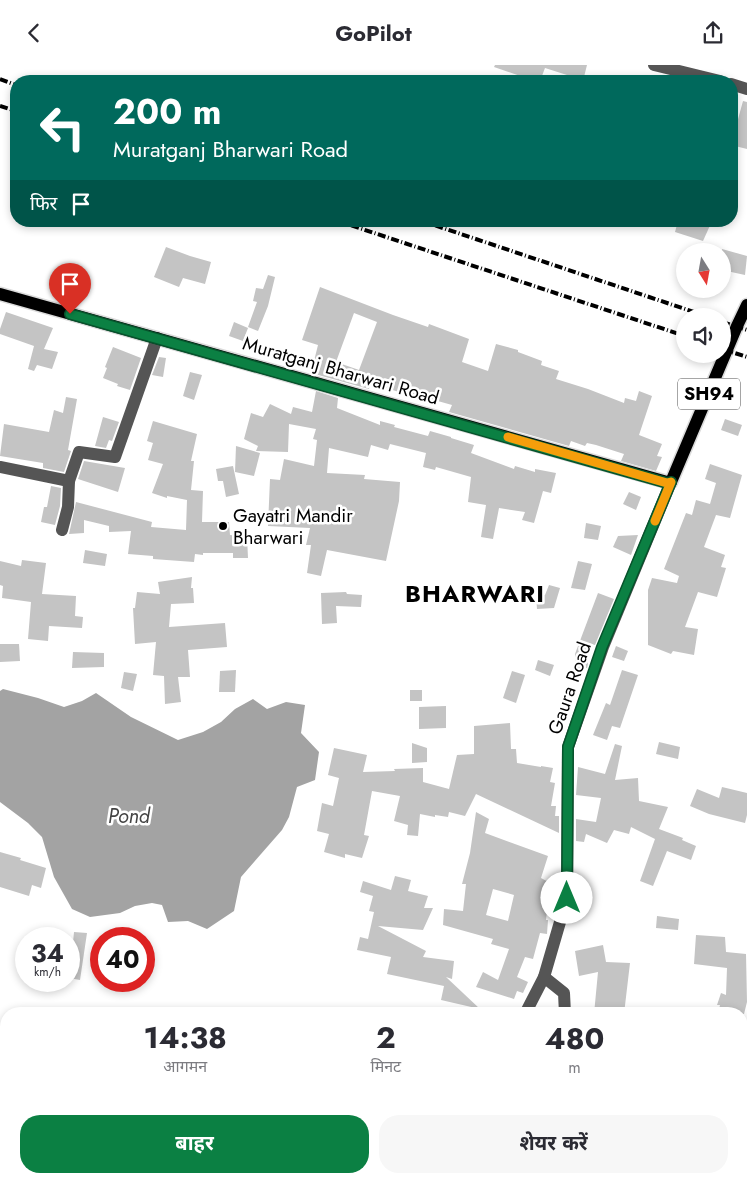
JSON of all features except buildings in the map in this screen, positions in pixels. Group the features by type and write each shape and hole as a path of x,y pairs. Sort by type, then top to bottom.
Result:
{"main road":[{"name":"Muratganj Bharwari Road","path":"0,294 667,483 671,482"},
{"name":"SH94","path":"671,482 747,305"}],"street":[{"path":"654,65 673,67 700,75"},
{"path":"62,530 68,507 69,481 79,452 116,457 157,338"},
{"path":"0,467 69,481"},
{"name":"Gaura Road","path":"529,1007 544,977 567,898 568,747 602,647 671,482"},
{"path":"544,977 564,993 564,1007"}],"water":[{"name":"Pond","path":"3,689 64,707 82,701 96,693 131,717 178,740 203,732 221,722 235,709 253,699 267,709 286,702 305,705 301,733 319,752 315,780 297,787 289,817 282,830 241,877 234,911 207,929 188,921 168,922 162,905 152,903 135,906 120,913 90,917 72,909 54,877 42,837 28,823 0,802 0,691"}],"railway":[{"path":"0,79 10,83"},
{"path":"0,106 10,109"},
{"path":"356,227 676,333"},
{"path":"440,227 682,308"},
{"path":"731,325 747,330"},
{"path":"731,352 747,357"}],"slow traffic":[{"path":"508,437 667,483 671,482 655,521"}],"place":[{"name":"Gayatri Mandir Bharwari","path":"223,526"}],"district":[{"name":"BHARWARI","path":"475,594"}],"route":[{"path":"70,314 667,483 671,482 602,647 568,747 567,898"}]}
